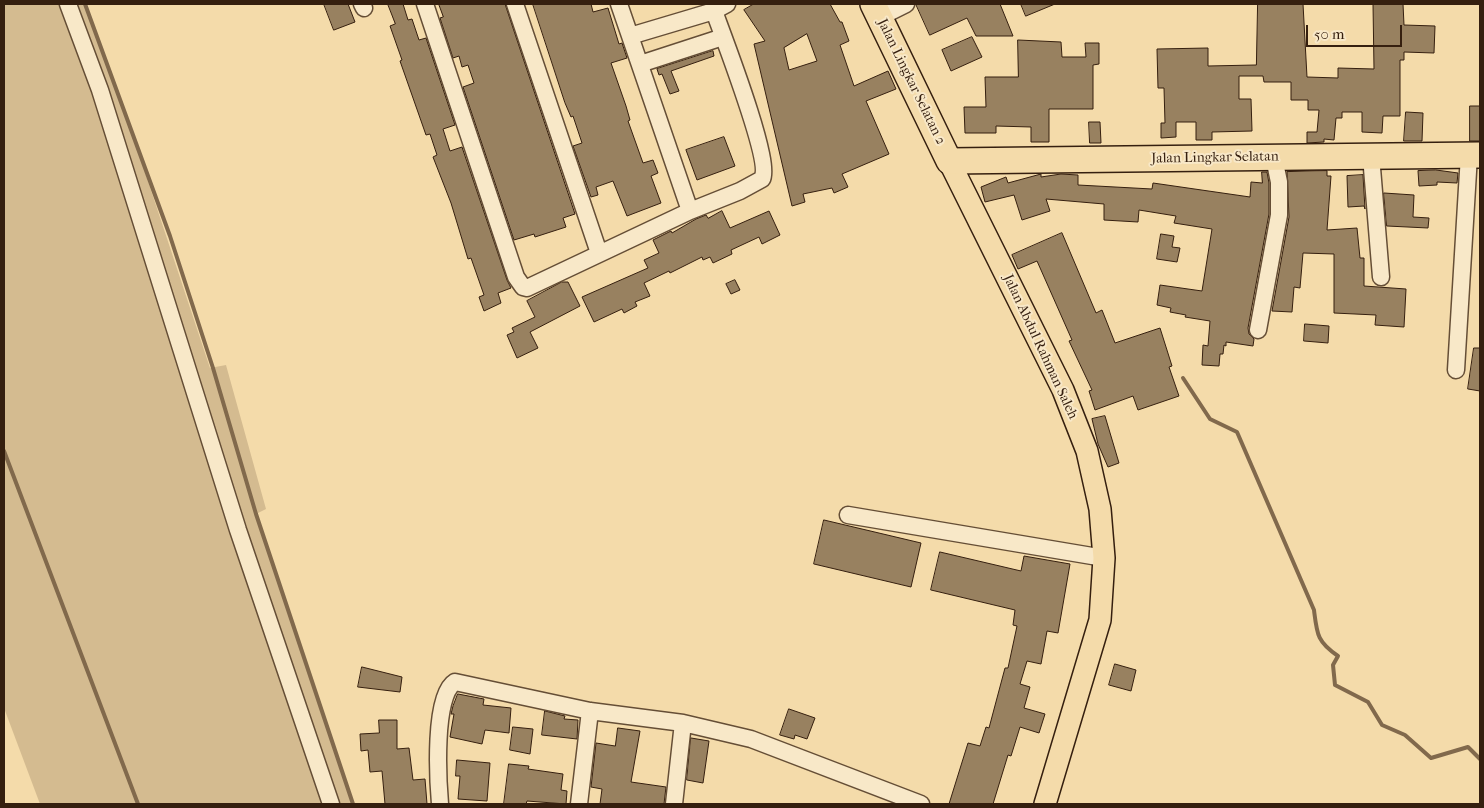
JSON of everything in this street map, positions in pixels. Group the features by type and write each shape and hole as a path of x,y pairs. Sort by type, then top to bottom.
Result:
{"highway":[{"name":"Jalan Lingkar Selatan 2","path":"877,10 949,161"},
{"name":"Jalan Lingkar Selatan","path":"949,161 1475,155"}],"main road":[{"name":"Jalan Abdul Rahman Saleh","path":"949,161 1064,390 1087,450 1100,508 1104,558 1100,620 1044,804"}],"street":[{"path":"68,4 100,90 238,530 331,804"},
{"path":"425,4 519,283 527,288 533,287 599,253 690,211 740,191 764,176 765,170 755,128 723,37 720,7 630,36"},
{"path":"515,4 599,253"},
{"path":"619,4 690,211"},
{"path":"877,10 906,4"},
{"path":"640,64 723,37"},
{"path":"1456,370 1475,155"},
{"path":"1371,156 1381,277"},
{"path":"1258,330 1279,215 1278,182 1274,158"},
{"path":"848,516 1104,558"},
{"path":"440,804 437,754 444,700 452,683 590,711 683,723 751,739 921,804"},
{"path":"579,804 590,711"},
{"path":"674,804 683,723"}],"shaded area":[{"path":"4,4 85,4 121,100 210,368 226,365 266,509 256,514 353,804 40,804 4,708"}],"building":[{"path":"324,4 348,4 355,22 334,30"},
{"path":"388,4 403,4 408,20 412,19 419,40 426,38 455,125 443,129 450,151 462,147 511,288 498,293 501,303 484,311 479,297 484,295 471,258 468,259 451,203 433,157 437,155 430,134 426,135 400,61 402,60 390,26 395,24"},
{"path":"439,4 505,4 575,214 563,218 566,227 535,237 534,234 514,240 463,87 474,83 468,65 462,67 459,56 453,58 440,18 443,17"},
{"path":"533,4 591,4 593,12 608,8 619,44 622,43 627,58 611,63 643,163 653,160 658,173 651,176 661,203 627,216 613,181 596,187 598,195 591,197 573,146 582,143 573,116 571,117 565,103"},
{"path":"754,4 830,4 840,22 842,22 849,41 840,45 854,86 888,71 896,89 866,101 889,154 842,174 848,187 834,193 832,188 803,194 805,202 792,206 754,44 765,41 744,10","holes":["807,34 817,61 789,70 784,48"]},
{"path":"916,4 1000,4 1013,36 976,36 967,18 930,35"},
{"path":"1021,4 1055,4 1026,16"},
{"path":"1258,4 1303,4 1307,77 1338,78 1338,68 1374,69 1373,4 1403,4 1404,25 1435,26 1434,53 1404,52 1404,60 1400,60 1400,116 1383,116 1382,133 1362,132 1362,112 1342,112 1342,118 1336,118 1334,140 1324,139 1324,142 1307,143 1307,132 1317,132 1319,110 1308,110 1308,100 1291,100 1291,82 1264,82 1263,76 1239,76 1239,99 1251,99 1252,131 1212,132 1212,140 1196,140 1196,122 1176,122 1176,137 1161,138 1161,123 1165,123 1164,88 1158,88 1157,49 1208,48 1208,66 1256,65"},
{"path":"972,37 982,57 951,71 942,50"},
{"path":"1018,40 1061,42 1062,57 1086,57 1085,43 1099,43 1099,64 1093,65 1093,109 1049,109 1049,142 1031,142 1031,127 996,126 996,133 965,133 964,107 986,107 985,77 1018,77"},
{"path":"713,51 714,56 671,71 679,91 670,94 662,74 659,75 657,69"},
{"path":"1470,106 1480,106 1480,141 1470,141"},
{"path":"1406,112 1423,113 1422,141 1404,141"},
{"path":"1089,122 1100,122 1101,143 1090,143"},
{"path":"724,137 735,166 697,180 686,150"},
{"path":"1436,170 1458,173 1457,183 1437,182 1437,185 1419,186 1418,171"},
{"path":"1327,171 1327,176 1331,176 1327,230 1357,228 1360,258 1364,258 1364,286 1406,289 1404,327 1375,325 1376,315 1334,313 1334,254 1303,253 1300,288 1294,287 1292,312 1272,311 1289,217 1287,172"},
{"path":"1262,172 1267,172 1269,183 1269,214 1248,328 1249,334 1254,339 1253,346 1226,342 1223,354 1220,354 1219,366 1202,365 1203,345 1208,346 1210,321 1185,317 1186,315 1170,312 1171,308 1157,305 1160,285 1202,291 1212,229 1174,223 1176,216 1139,210 1138,222 1104,220 1104,204 1046,199 1050,211 1022,220 1014,195 985,202 981,187 1006,177 1008,183 1041,174 1041,177 1061,174 1078,175 1078,185 1152,189 1153,183 1250,197 1251,182 1262,183"},
{"path":"1363,175 1365,209 1364,206 1348,207 1347,176"},
{"path":"1384,193 1414,195 1413,217 1429,218 1428,228 1387,226"},
{"path":"722,211 730,228 769,211 780,235 762,244 759,237 731,250 732,254 713,263 710,257 703,260 702,257 670,273 669,271 644,283 650,296 635,302 637,306 624,313 622,309 594,322 582,297 648,268 644,260 659,253 653,240 671,231 672,233 696,219 706,215 708,218"},
{"path":"1062,233 1096,313 1102,310 1115,343 1160,328 1172,366 1169,367 1179,396 1138,410 1133,396 1095,410 1089,391 1092,390 1069,341 1072,340 1037,261 1018,269 1012,255"},
{"path":"1161,234 1174,236 1172,247 1180,248 1177,262 1157,259"},
{"path":"735,280 740,290 731,294 726,284"},
{"path":"562,282 568,282 580,306 530,332 538,348 517,358 507,335 514,332 512,328 535,317 527,301"},
{"path":"1305,324 1329,326 1328,343 1304,341"},
{"path":"1474,348 1480,348 1480,391 1468,389"},
{"path":"1105,416 1119,463 1108,467 1098,444 1092,419"},
{"path":"824,520 921,543 911,587 814,564"},
{"path":"940,552 1021,571 1024,556 1070,564 1058,633 1047,631 1041,664 1027,661 1020,684 1030,687 1024,708 1045,714 1039,733 1020,727 1011,756 1008,755 993,804 949,804 968,743 980,746 986,727 989,728 1005,668 1008,668 1017,626 1013,625 1015,610 931,590"},
{"path":"1115,664 1136,670 1131,691 1109,685"},
{"path":"362,667 402,677 400,692 358,687"},
{"path":"458,694 484,699 483,705 511,708 509,733 485,730 482,744 450,737 454,714 451,714"},
{"path":"789,709 815,718 807,739 795,735 794,739 780,735"},
{"path":"545,711 565,716 564,719 578,720 577,739 542,735"},
{"path":"379,720 397,720 397,749 409,748 413,780 425,779 427,804 385,804 382,771 370,772 368,750 361,751 360,734 379,733"},
{"path":"513,727 533,729 530,754 510,750"},
{"path":"618,728 640,731 631,782 666,787 664,804 600,804 602,789 591,787 596,743 615,746"},
{"path":"691,738 709,741 703,783 687,780"},
{"path":"457,760 490,763 487,801 458,799 460,776 456,776"},
{"path":"509,764 529,766 528,769 563,774 561,790 567,791 566,804 527,801 526,804 504,804"}],"waterway":[{"path":"85,4 170,236 213,368 256,514 353,804"},
{"path":"1183,378 1210,419 1237,432 1314,610 1319,637 1338,656 1333,665 1335,685 1368,702 1382,725 1405,735 1431,758 1468,747 1480,759"},
{"path":"4,451 138,804"}]}
